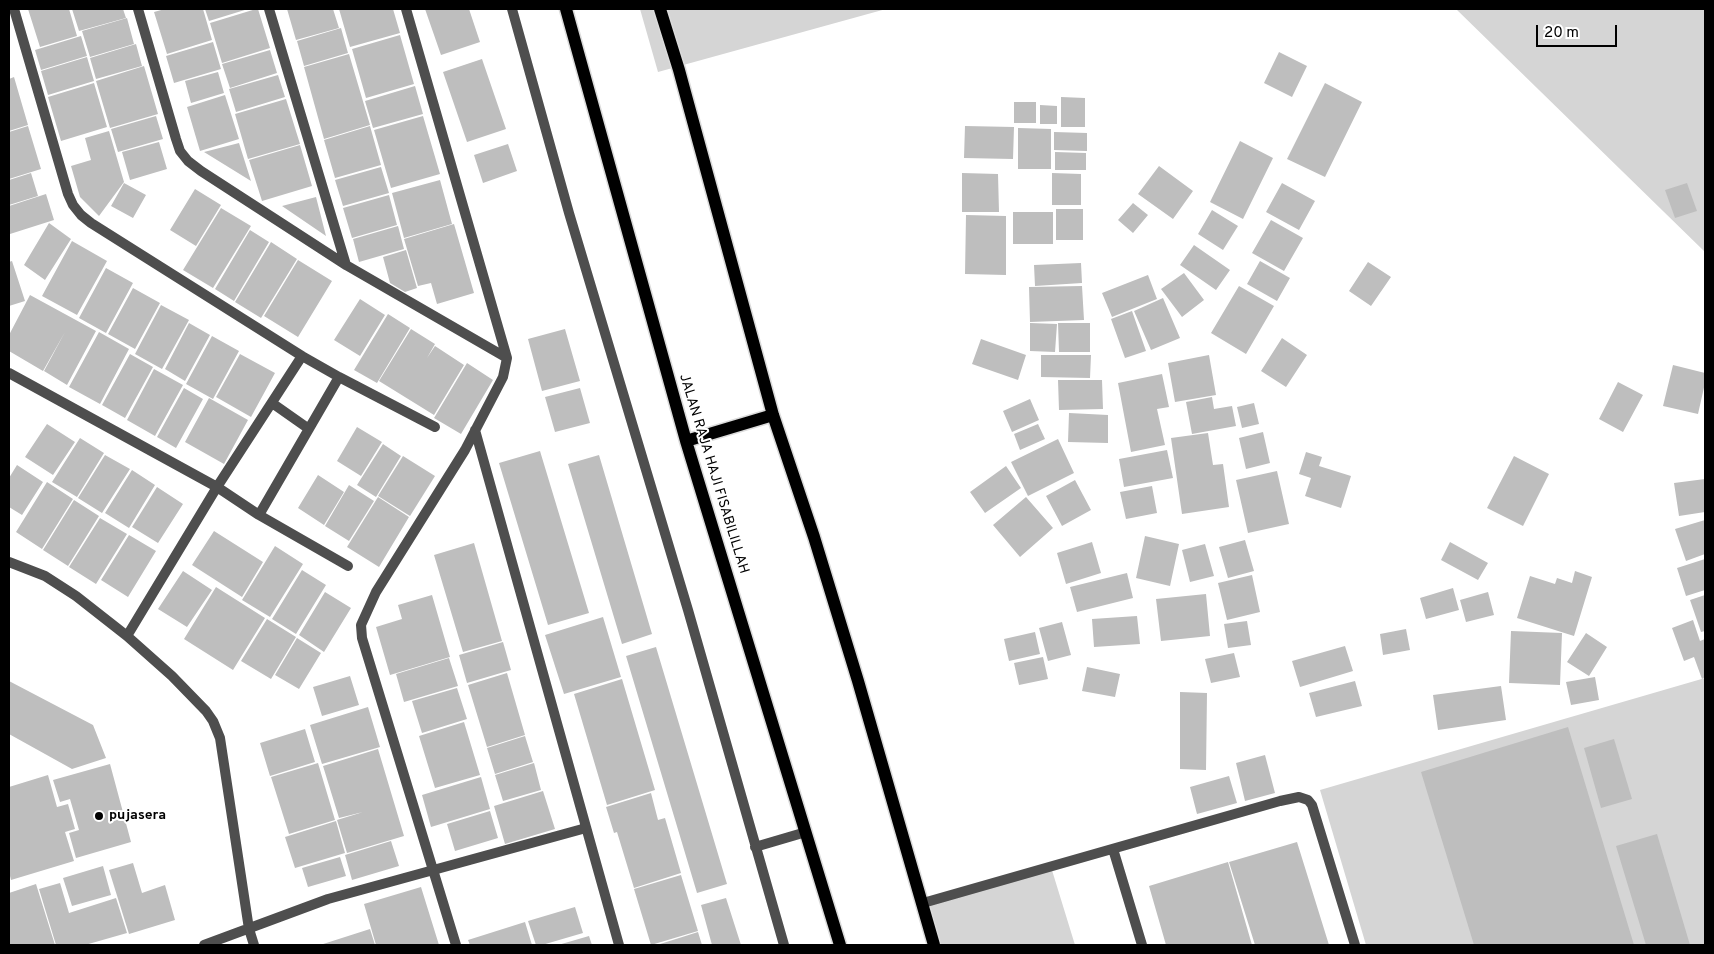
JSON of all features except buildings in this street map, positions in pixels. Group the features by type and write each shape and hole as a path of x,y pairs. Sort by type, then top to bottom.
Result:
{"main road":[{"name":"JALAN RAJA HAJI FISABILILLAH","path":"566,9 686,442 840,945"},
{"path":"660,9 679,70 773,415 834,600 934,945"},
{"path":"686,442 773,415"}],"street":[{"path":"14,9 68,194 73,205 81,215 302,356 435,427"},
{"path":"138,9 176,140 180,151 188,161 346,265 507,358"},
{"path":"269,9 346,265"},
{"path":"406,9 507,358 503,377 465,450 376,592 361,625 362,638 456,945"},
{"path":"512,9 569,213 688,610 784,945"},
{"path":"127,636 217,487 302,356"},
{"path":"9,372 217,487 259,515 348,566"},
{"path":"259,515 339,377"},
{"path":"272,403 309,429"},
{"path":"475,430 619,945"},
{"path":"9,562 45,576 76,596 127,636 172,676 212,721 220,738 249,929 254,945"},
{"path":"923,903 1294,797 1304,798 1312,805 1355,945"},
{"path":"204,945 328,899 586,828"},
{"path":"755,847 806,832"},
{"path":"1114,849 1142,945"}],"shaded area":[{"path":"640,9 886,9 658,72"},
{"path":"1456,9 1705,9 1705,252"},
{"path":"1705,678 1705,945 1366,945 1320,790"},
{"path":"1051,867 1075,945 932,945 923,903"}],"place":[{"name":"pujasera","path":"99,816"}]}
